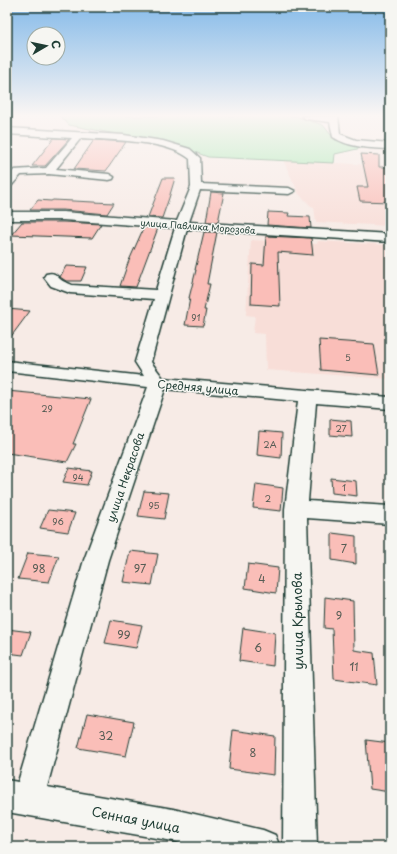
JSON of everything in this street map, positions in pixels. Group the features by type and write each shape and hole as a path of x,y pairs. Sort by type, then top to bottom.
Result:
{"street":[{"path":"48,171 61,156"},
{"path":"158,383 144,362 182,225 196,187 195,158 193,156"},
{"path":"7,184 18,172 48,171 109,177"},
{"path":"196,187 289,191"},
{"name":"улица Павлика Морозова","path":"8,215 63,216 390,238"},
{"path":"51,277 56,283 70,289 163,295"},
{"name":"Средняя улица","path":"7,366 158,383 390,403"},
{"name":"улица Некрасова","path":"18,798 96,560 158,383"},
{"name":"улица Крылова","path":"300,847 296,509 308,396"},
{"path":"296,509 390,515"},
{"name":"Сенная улица","path":"18,798 172,825 263,847"}],"shaded area":[{"path":"283,160 390,166 390,226 316,222 314,207 311,206 299,194"},
{"path":"251,240 317,244 318,241 390,245 390,379 266,370 265,334 253,333 255,316 246,315"}],"green space":[{"path":"205,156 335,156 334,163"}],"building":[{"path":"40,156 54,156 45,166 32,166"},
{"path":"83,156 116,156 106,171 74,169"},
{"path":"361,156 379,156 379,167 390,167 390,202 360,201 357,187 368,187"},
{"path":"163,178 175,178 162,218 148,217"},
{"path":"211,192 224,193 218,222 206,222"},
{"path":"38,200 114,203 107,214 63,210 30,210"},
{"path":"268,212 289,213 288,216 310,217 311,228 267,225"},
{"path":"22,222 101,224 92,238 11,235"},
{"path":"144,227 158,228 136,287 120,286 128,263"},
{"path":"204,232 217,232 207,284 210,284 204,310 206,310 203,326 185,325 189,298"},
{"path":"266,236 311,238 313,255 278,252 280,306 251,304 252,264 264,265"},
{"path":"66,266 87,267 81,281 66,281 60,277"},
{"path":"7,309 30,311 7,342"},
{"path":"319,340 374,344 379,375 321,370"},
{"path":"7,391 91,399 73,444 76,444 67,462 7,453"},
{"path":"330,419 351,421 352,437 330,435"},
{"path":"259,431 282,433 281,458 257,455"},
{"path":"69,468 92,471 87,485 63,482"},
{"path":"331,478 356,481 357,496 332,493"},
{"path":"256,484 283,488 281,511 253,508"},
{"path":"144,491 169,493 164,519 138,516"},
{"path":"48,510 75,513 68,532 40,528"},
{"path":"332,533 356,536 356,564 332,560"},
{"path":"130,551 158,554 152,585 123,582"},
{"path":"28,553 59,556 49,582 18,579"},
{"path":"248,564 278,568 276,593 245,588"},
{"path":"325,597 353,601 354,650 374,653 377,685 334,679 332,629 324,628"},
{"path":"111,620 142,625 136,648 105,643"},
{"path":"243,628 275,633 273,666 239,661"},
{"path":"7,629 31,632 23,655 7,653"},
{"path":"87,714 134,722 126,756 78,748"},
{"path":"233,730 275,736 274,775 229,769"},
{"path":"366,740 390,743 390,792 370,789"}]}
